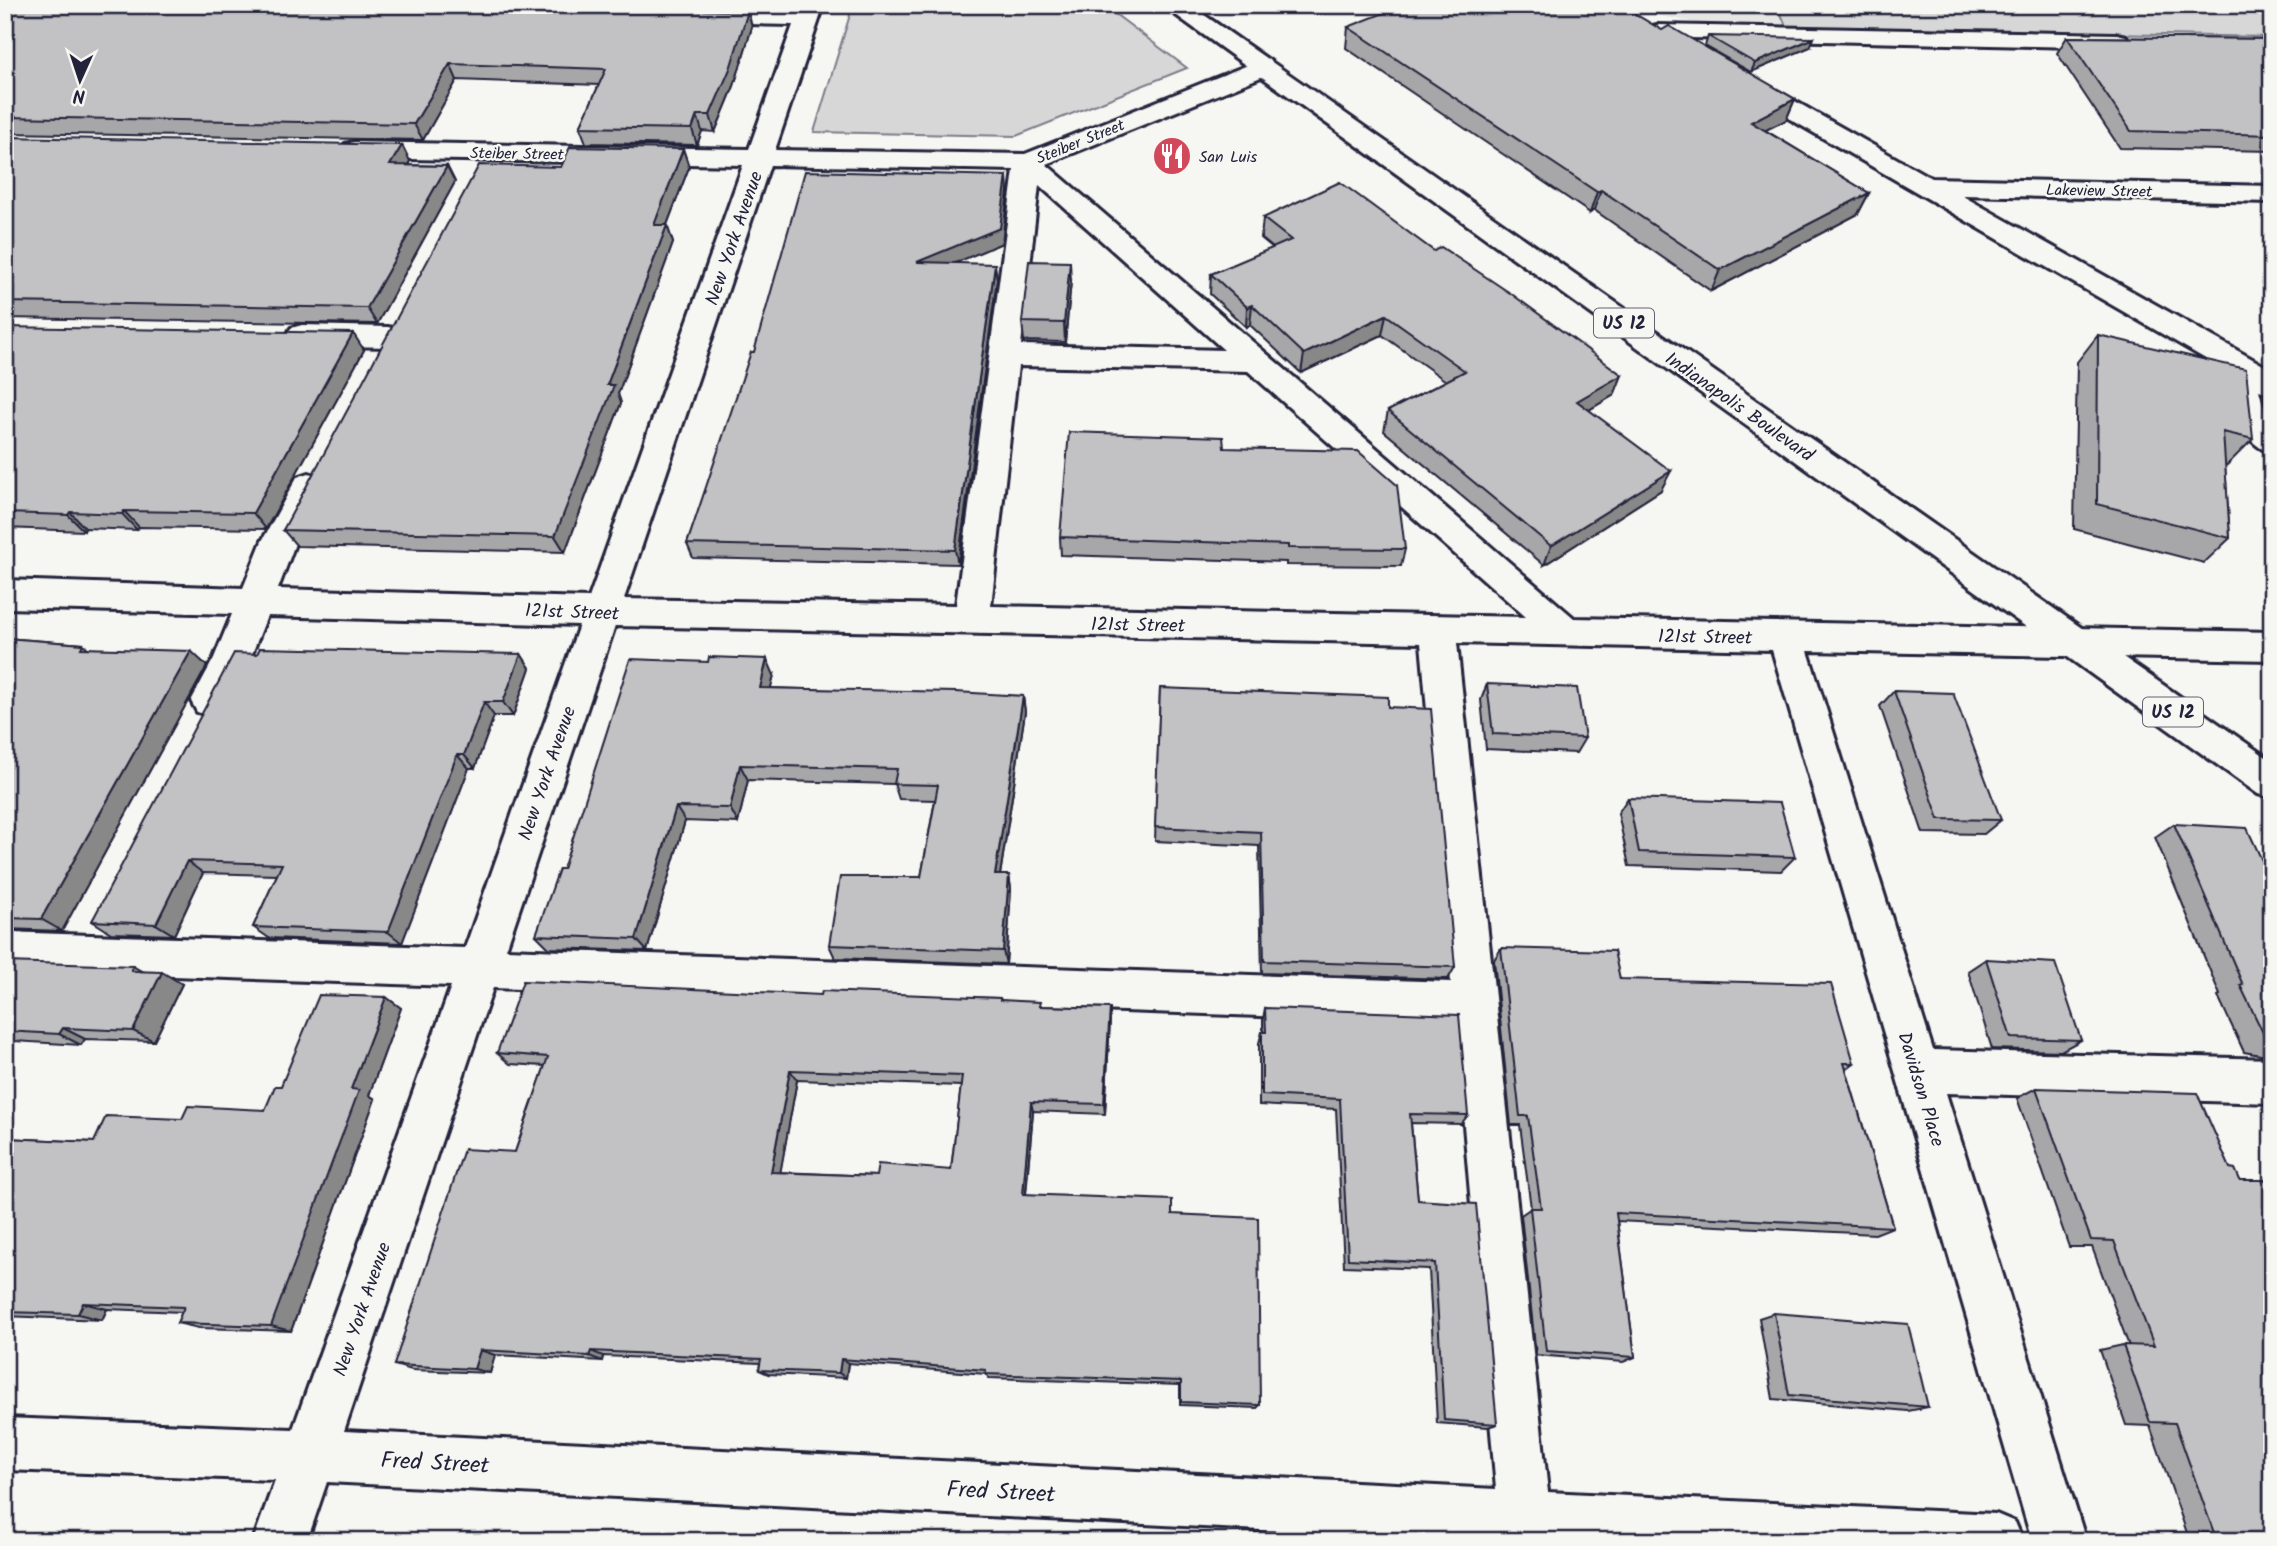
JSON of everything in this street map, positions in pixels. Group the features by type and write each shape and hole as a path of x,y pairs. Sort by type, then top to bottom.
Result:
{"street":[{"name":"Indianapolis Boulevard","path":"1174,5 2272,782"},
{"path":"676,16 810,12"},
{"name":"New York Avenue","path":"280,1541 810,12"},
{"path":"2146,42 1646,26 2272,384"},
{"name":"Steiber Street","path":"335,149 1028,162 1262,68"},
{"path":"468,186 487,153"},
{"path":"972,620 1028,162"},
{"path":"1028,162 1569,633"},
{"name":"Lakeview Street","path":"1927,186 2272,194"},
{"path":"279,335 394,326 369,373"},
{"path":"1005,355 1258,361"},
{"path":"2236,363 2250,415 2272,442"},
{"path":"193,732 232,659 279,541 324,457"},
{"name":"121st Street","path":"5,594 601,612 2272,646"},
{"path":"1438,630 1526,1529"},
{"name":"Davidson Place","path":"1786,637 2059,1541"},
{"path":"5,951 83,941 479,967 1474,1003"},
{"path":"1916,1071 2272,1081"},
{"name":"Fred Street","path":"5,1444 310,1455 1526,1529 1996,1541"}],"shaded area":[{"path":"853,5 1103,5 1187,68 1016,136 814,132"},
{"path":"1635,5 1777,5 1787,28 1701,24 1647,13"},
{"path":"1777,5 2272,5 2272,37 1787,28"}],"building":[{"path":"5,5 481,5 748,11 730,69 710,115 697,115 692,129 580,127 606,69 450,64 414,124 5,117"},
{"path":"1404,5 1620,5 1662,30 1669,26 1795,99 1751,122 1869,193 1720,270 1348,27"},
{"path":"1708,36 1814,38 1755,63"},
{"path":"2067,37 2272,39 2272,135 2131,131"},
{"path":"5,137 402,145 390,165 447,166 367,308 5,302"},
{"path":"570,147 683,149 654,225 667,225 607,385 614,385 555,536 283,530 479,165 561,167"},
{"path":"805,171 1007,176 1000,228 917,262 995,264 955,550 687,544 751,352 754,352"},
{"path":"1340,182 1434,251 1441,247 1513,295 1622,375 1577,401 1671,471 1551,546 1388,411 1465,371 1386,315 1304,354 1252,305 1247,307 1211,274 1291,240 1263,218"},
{"path":"1029,261 1070,262 1064,323 1022,322"},
{"path":"5,327 353,333 253,513 124,511 122,514 70,512 68,515 5,513"},
{"path":"2098,335 2246,369 2253,439 2223,432 2230,538 2097,504"},
{"path":"1069,432 1223,437 1224,448 1358,451 1397,485 1405,549 1288,548 1288,545 1060,537"},
{"path":"5,638 83,644 81,648 191,651 41,919 5,918"},
{"path":"260,648 521,654 503,702 484,702 464,755 457,755 388,932 253,927 282,864 187,861 156,924 92,921 234,653 257,654"},
{"path":"709,657 767,659 760,688 1023,696 995,875 1009,875 1003,951 829,945 840,877 921,877 938,785 894,784 897,769 740,765 730,808 676,807 636,939 536,935 559,869 563,869 630,659 708,662"},
{"path":"1487,684 1577,688 1585,738 1493,734"},
{"path":"1160,688 1388,697 1388,707 1431,709 1455,967 1264,961 1261,832 1155,827"},
{"path":"1894,691 1953,693 2001,820 1939,819"},
{"path":"1628,798 1780,803 1795,857 1639,852"},
{"path":"2174,824 2247,828 2272,882 2272,1042 2267,1041 2240,985 2243,985"},
{"path":"1501,948 1614,951 1620,979 1831,984 1854,1063 1844,1063 1893,1227 1616,1213 1635,1357 1546,1351 1530,1208 1541,1208 1528,1116 1520,1116"},
{"path":"1986,959 2055,963 2081,1040 2011,1038"},
{"path":"5,962 133,966 131,971 162,972 133,1031 63,1028 59,1034 5,1031"},
{"path":"523,981 821,995 822,991 1000,998 1040,1002 1039,1006 1110,1008 1104,1104 1031,1102 1023,1194 1172,1200 1172,1214 1258,1218 1260,1405 1181,1402 1181,1381 986,1374 986,1370 841,1359 839,1373 759,1370 761,1359 591,1351 589,1356 480,1350 474,1369 394,1365 464,1149 515,1152 548,1057 497,1053","holes":["790,1070 962,1076 951,1170 878,1164 876,1176 771,1172"]},
{"path":"319,995 386,997 351,1089 359,1090 271,1326 177,1323 184,1307 83,1303 78,1314 5,1312 5,1138 94,1142 106,1116 182,1119 188,1106 265,1110 275,1086 281,1086"},
{"path":"1265,1008 1459,1015 1468,1115 1410,1114 1418,1200 1476,1204 1497,1424 1444,1420 1435,1263 1348,1259 1340,1099 1262,1095 1262,1032 1266,1032"},
{"path":"2036,1088 2197,1093 2230,1168 2235,1169 2240,1180 2272,1180 2272,1541 2201,1541 2198,1533 2214,1533 2175,1423 2150,1422 2123,1345 2154,1346 2114,1241 2091,1240"},
{"path":"1774,1313 1908,1324 1928,1407 1789,1395"},
{"path":"333,1535 452,1539 452,1541 331,1541"}],"place":[{"name":"San Luis","path":"1172,156"}]}
